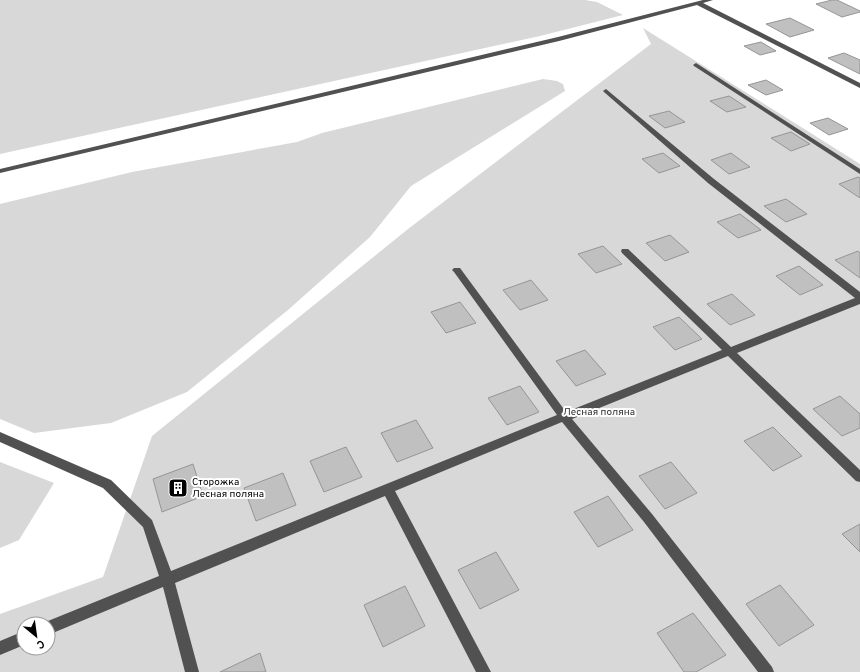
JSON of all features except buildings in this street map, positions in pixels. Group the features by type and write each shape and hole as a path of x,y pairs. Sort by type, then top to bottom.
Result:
{"street":[{"path":"0,170 559,39 710,0"},
{"path":"698,3 860,86"},
{"path":"696,65 860,172"},
{"path":"56,625 860,298 711,181 606,91"},
{"path":"625,251 728,352 860,477"},
{"path":"458,270 564,417 648,518 767,672"},
{"path":"0,437 107,484 148,524 167,579 192,672"},
{"path":"388,489 484,672"},
{"path":"0,648 16,641"}],"green space":[{"path":"0,0 585,0 597,2 623,15 540,36 0,154"},
{"name":"Лесная поляна","path":"643,28 860,164 860,672 0,672 0,614 103,577 152,436 408,229 651,44"},
{"path":"543,79 557,81 563,84 565,91 411,186 370,237 288,310 187,392 111,423 34,433 0,419 0,204 132,172 297,142 322,133"},
{"path":"0,462 54,483 19,540 0,548"}],"place":[{"name":"Сторожка Лесная поляна","path":"178,488"}]}
